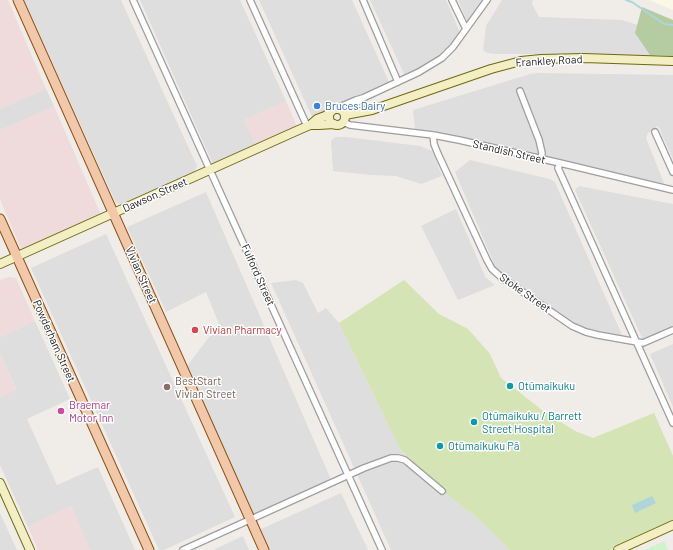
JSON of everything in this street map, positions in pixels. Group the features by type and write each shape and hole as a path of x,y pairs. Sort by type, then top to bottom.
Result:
{"main road":[{"name":"Vivian Street","path":"18,0 264,550"},
{"name":"Powderham Street","path":"0,219 149,550"}],"street":[{"name":"Fulford Street","path":"133,0 382,550"},
{"path":"250,0 309,125"},
{"path":"363,0 398,82"},
{"path":"452,0 466,29"},
{"path":"363,98 339,124 332,123 330,114 333,111 419,72 442,58 466,29 486,0"},
{"name":"Frankley Road","path":"344,117 372,110 521,60 584,58 673,61"},
{"path":"520,91 539,140 542,153 541,159"},
{"path":"333,111 340,110 344,117"},
{"name":"Dawson Street","path":"0,264 309,125 333,111"},
{"name":"Standish Street","path":"344,117 350,125 433,135 673,190"},
{"name":"Dawson Street","path":"309,125 334,124"},
{"path":"655,132 673,172"},
{"name":"Stoke Street","path":"433,135 434,144 438,154 487,260 492,269 500,277 572,326 598,336 643,343 673,330"},
{"path":"560,163 558,168 673,423"},
{"path":"183,550 364,468 386,460 398,458 405,460 442,491"},
{"path":"0,484 30,550"},
{"path":"618,550 673,525"}],"shaded area":[{"path":"0,0 8,0 46,89 0,109"},
{"path":"24,0 121,0 197,166 194,173 121,204 116,203"},
{"path":"140,0 240,0 286,101 244,120 257,148 215,164 212,162"},
{"path":"259,0 352,0 389,82 312,117"},
{"path":"370,0 446,0 461,35 441,60 405,76"},
{"path":"458,0 486,0 469,25"},
{"path":"502,0 533,0 532,4 539,17 622,20 647,28 655,56 487,53 483,50 486,26"},
{"path":"649,0 673,0 673,10"},
{"path":"530,74 673,75 673,159 658,126 648,133 646,138 664,183 659,185 415,129 413,110"},
{"path":"46,89 54,106 0,130 0,109"},
{"path":"286,101 298,129 257,148 244,120"},
{"path":"54,106 101,215 22,251 0,199 0,130"},
{"path":"335,137 420,146 432,151 442,176 421,184 396,176 333,171 331,141"},
{"path":"470,160 550,179 555,182 622,335 616,339 605,339 586,334 498,273 455,172"},
{"path":"579,186 673,204 673,326 643,340 575,190"},
{"path":"206,192 332,482 252,516 187,366 219,324 206,292 166,312 127,227"},
{"path":"456,209 486,278 495,285 458,300 421,226"},
{"path":"106,234 235,517 164,550 159,550 31,268"},
{"path":"9,277 16,278 35,321 0,337 0,280"},
{"path":"296,280 303,283 318,313 326,308 339,323 400,449 445,493 476,517 510,550 391,550 271,283"},
{"path":"35,321 70,399 27,419 57,485 98,467 135,550 90,550 71,506 28,527 0,465 0,397 16,389 0,353 0,337"},
{"path":"673,344 673,407 650,354"},
{"path":"0,353 16,390 0,397"},
{"path":"341,493 368,550 270,550 261,529"},
{"path":"71,506 90,550 38,550 28,527"},
{"path":"0,513 17,550 0,550"},
{"path":"243,536 249,550 213,550"}],"green space":[{"path":"642,7 673,20 673,56 650,55 635,33"},
{"name":"Otūmaikuku / Barrett Street Hospital","path":"404,280 439,314 468,329 490,354 501,378 542,410 575,431 593,438 654,413 673,456 673,521 611,550 510,550 476,517 445,493 400,449 339,323"},
{"path":"664,541 668,550 645,550"}],"water":[{"path":"652,496 656,503 635,513 632,505"}],"waterway":[{"path":"626,0 632,2 664,24 673,25"}],"place":[{"name":"Bruces Dairy","path":"317,106"},
{"name":"Vivian Pharmacy","path":"195,330"},
{"name":"Otūmaikuku","path":"510,386"},
{"name":"BestStart Vivian Street","path":"167,387"},
{"name":"Braemar Motor Inn","path":"61,411"},
{"name":"Otūmaikuku / Barrett Street Hospital","path":"474,422"},
{"name":"Otūmaikuku Pā","path":"440,446"}]}
